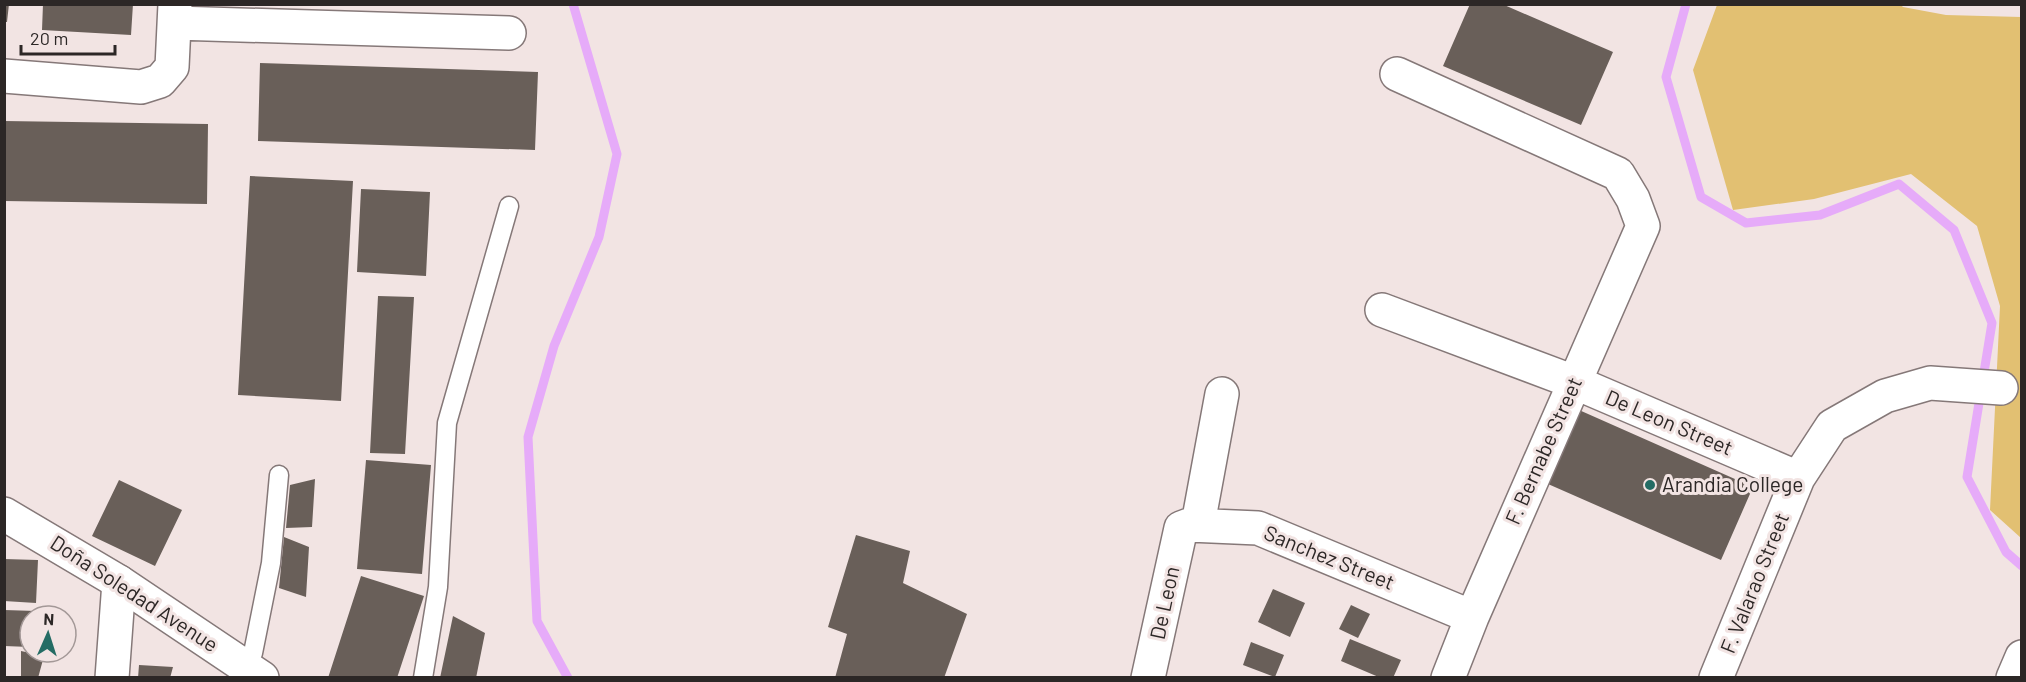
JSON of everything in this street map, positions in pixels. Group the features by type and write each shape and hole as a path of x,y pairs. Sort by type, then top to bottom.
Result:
{"street":[{"path":"4,76 141,87 160,81 172,67 175,14 255,15 509,33"},
{"name":"F. Bernabe Street","path":"1397,74 1618,174 1634,199 1643,226 1472,617 1448,678"},
{"name":"De Leon Street","path":"1382,310 1574,382 1797,478"},
{"name":"F. Valarao Street","path":"1716,678 1797,478 1832,426 1885,396 1930,383 2007,388"},
{"name":"De Leon","path":"1148,678 1222,394"},
{"name":"Doña Soledad Avenue","path":"4,514 119,582 254,672"},
{"name":"Sanchez Street","path":"1189,526 1258,528 1472,617"},
{"path":"112,678 119,582"},
{"path":"2013,678 2022,657"}],"lane":[{"path":"423,678 438,586 447,423 510,206"},
{"path":"254,672 253,653 271,563 279,475"}],"shaded area":[{"path":"1900,4 1903,7 1946,15 2021,17 2021,538 1990,510 2000,306 1977,226 1911,174 1814,199 1733,210 1693,70 1717,5"}],"building":[{"path":"4,4 9,4 7,22 4,22"},
{"path":"43,4 133,4 131,35 42,30"},
{"path":"1470,4 1502,4 1613,52 1581,125 1443,66"},
{"path":"260,63 538,72 535,150 258,141"},
{"path":"4,121 208,124 207,204 4,201"},
{"path":"250,176 353,181 341,401 238,395"},
{"path":"361,189 430,192 426,276 357,272"},
{"path":"378,296 414,297 405,454 370,453"},
{"name":"Arandia College","path":"1579,410 1753,487 1721,560 1548,484"},
{"path":"366,460 431,465 422,574 357,569"},
{"path":"315,479 312,527 286,528 290,485"},
{"path":"119,480 182,510 155,566 92,536"},
{"path":"856,535 910,551 903,583 967,614 944,678 835,678 847,634 828,627"},
{"path":"284,537 309,547 306,597 279,588"},
{"path":"4,559 38,560 36,603 4,601"},
{"path":"361,576 424,596 397,678 328,678"},
{"path":"1273,589 1305,603 1290,637 1258,622"},
{"path":"1351,605 1370,614 1358,638 1339,629"},
{"path":"4,610 18,610 18,647 4,646"},
{"path":"453,616 485,633 476,678 440,678"},
{"path":"1350,639 1401,660 1393,678 1381,678 1341,661"},
{"path":"1251,642 1284,655 1275,677 1243,665"},
{"path":"21,664 42,664 38,678 21,678"},
{"path":"139,665 173,667 170,678 138,678"}],"waterway":[{"path":"568,678 537,621 528,437 554,346 599,237 617,154 573,4"},
{"path":"1686,4 1666,77 1701,197 1746,223 1820,215 1899,184 1954,230 1992,323 1967,477 2006,552 2022,566"}],"place":[{"name":"Arandia College","path":"1650,485"}]}
